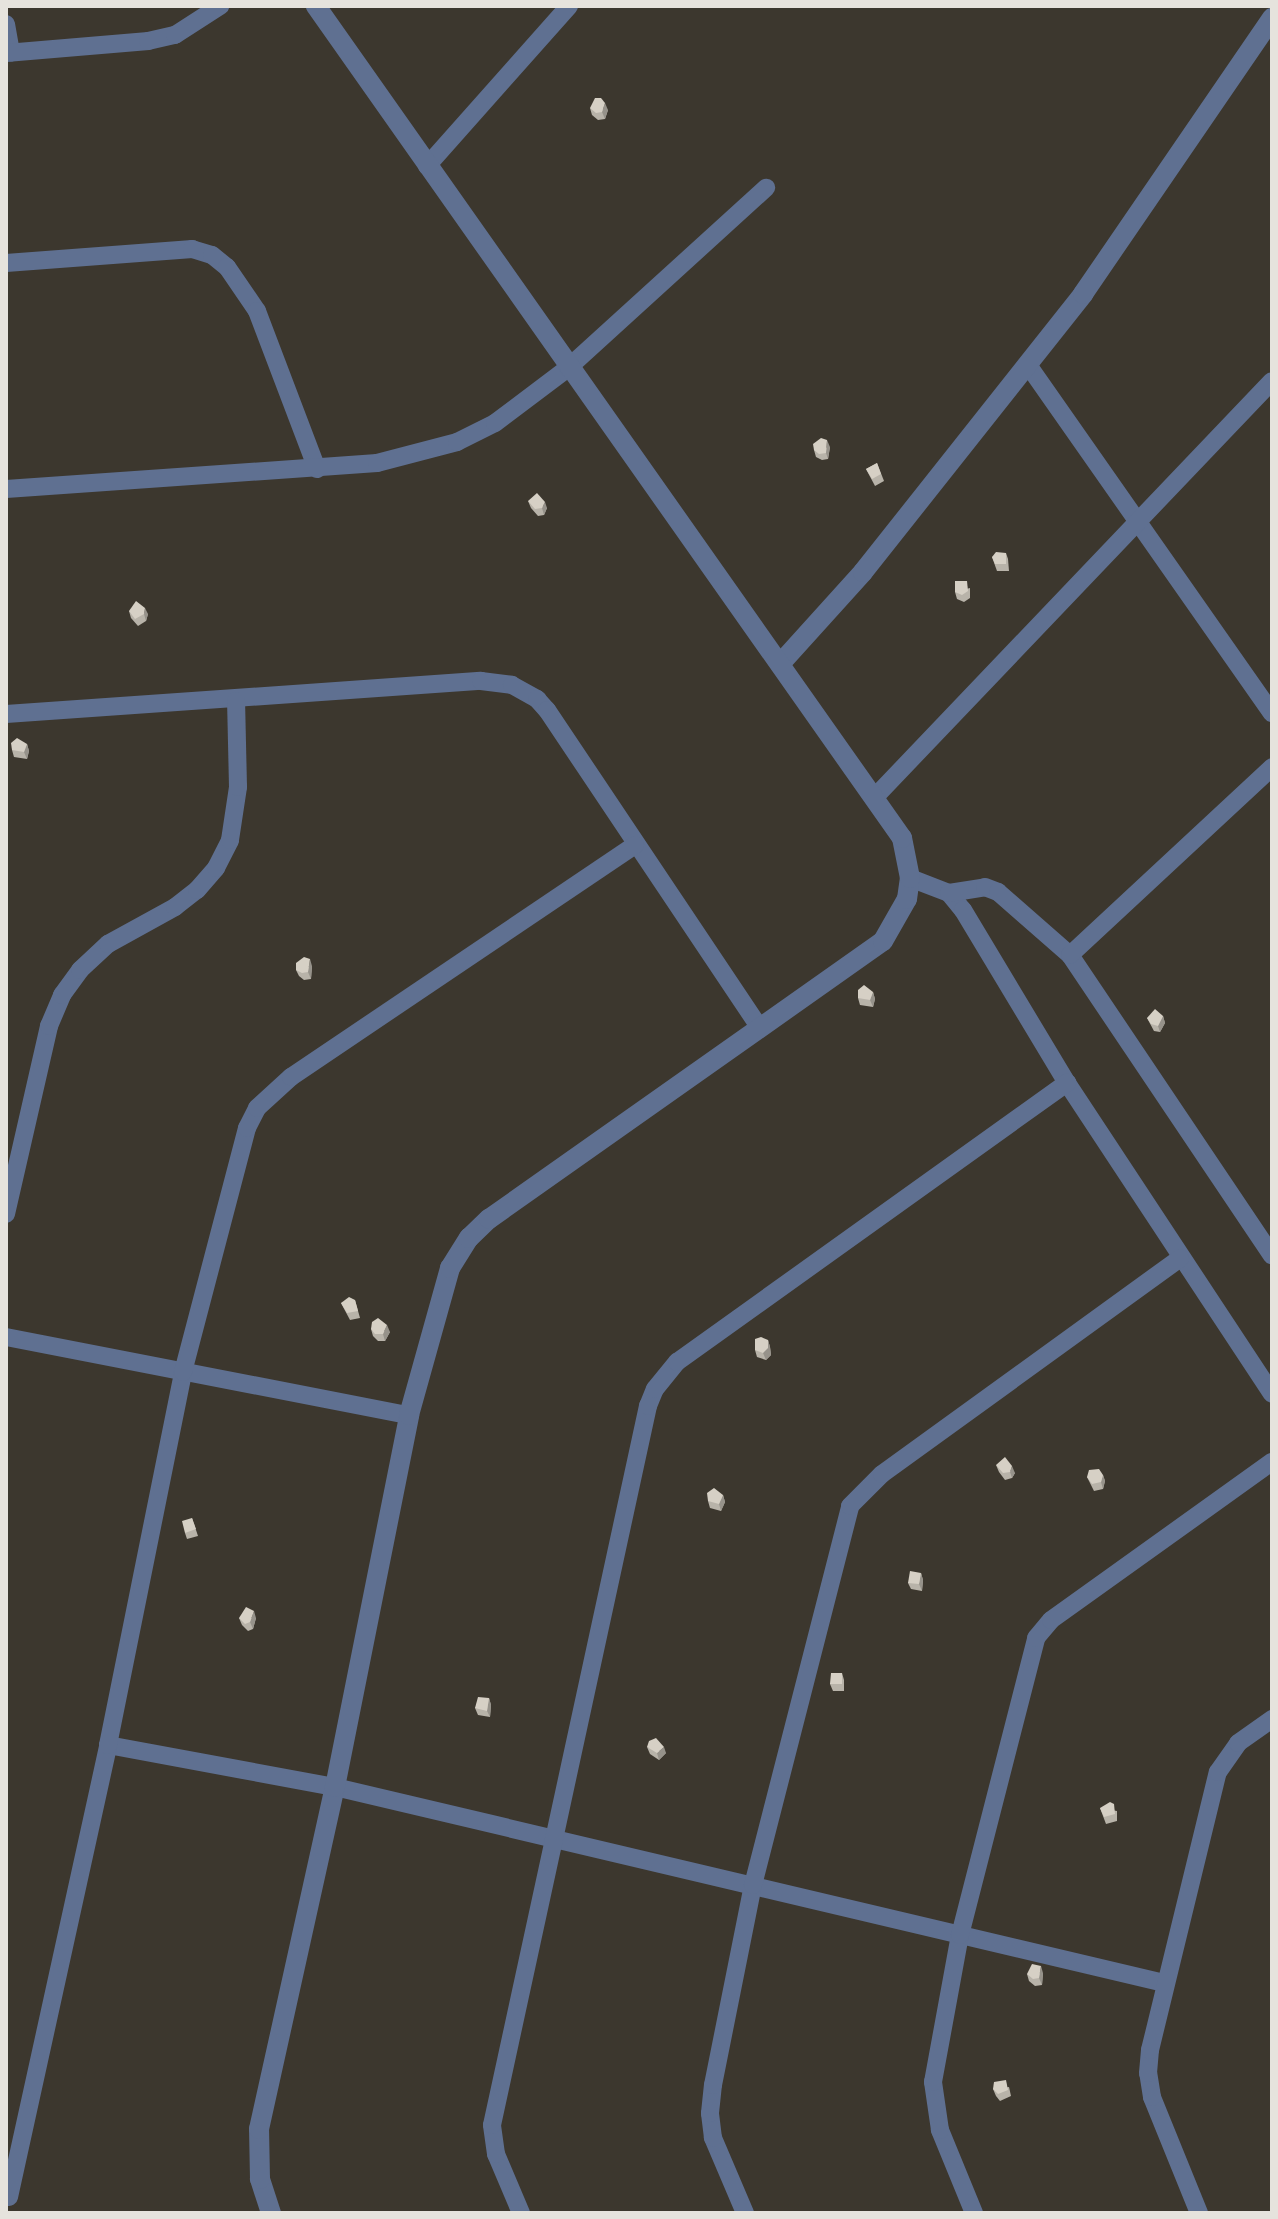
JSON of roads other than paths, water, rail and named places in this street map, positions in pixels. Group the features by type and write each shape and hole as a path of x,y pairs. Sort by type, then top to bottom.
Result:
{"street":[{"path":"6,24 8,53 148,41 175,35 220,6"},
{"path":"271,2213 260,2179 259,2129 335,1787 409,1415 444,1285 469,1238 511,1203 883,941 907,899 910,878 902,838 568,368 316,6"},
{"path":"427,166 569,6"},
{"path":"780,664 863,572 1083,294 1272,18"},
{"path":"6,489 377,463 457,442 495,423 568,368 766,188"},
{"path":"6,263 192,249 212,255 227,267 257,311 317,469"},
{"path":"1028,365 1272,713"},
{"path":"874,798 1272,381"},
{"path":"6,714 236,701 481,681 512,685 537,699 547,710 760,1028"},
{"path":"6,1214 49,1026 62,995 80,970 108,944 175,907 197,890 216,868 230,840 238,787 236,701"},
{"path":"1070,955 1272,767"},
{"path":"22,2213 8,2196 108,1745 183,1372 239,1151 257,1108 291,1077 635,845"},
{"path":"910,878 949,893 963,910 1067,1083 1272,1394"},
{"path":"949,893 985,887 998,892 1070,955 1272,1256"},
{"path":"521,2213 496,2154 492,2125 648,1406 655,1389 677,1362 1067,1083"},
{"path":"745,2213 722,2164 710,2113 753,1885 850,1506 882,1474 1180,1258"},
{"path":"6,1337 409,1415"},
{"path":"974,2213 934,2109 933,2082 960,1935 1036,1638 1051,1620 1272,1462"},
{"path":"1199,2213 1161,2122 1148,2073 1164,1983 1218,1772 1238,1743 1272,1719"},
{"path":"108,1745 335,1787 1164,1983"}]}
